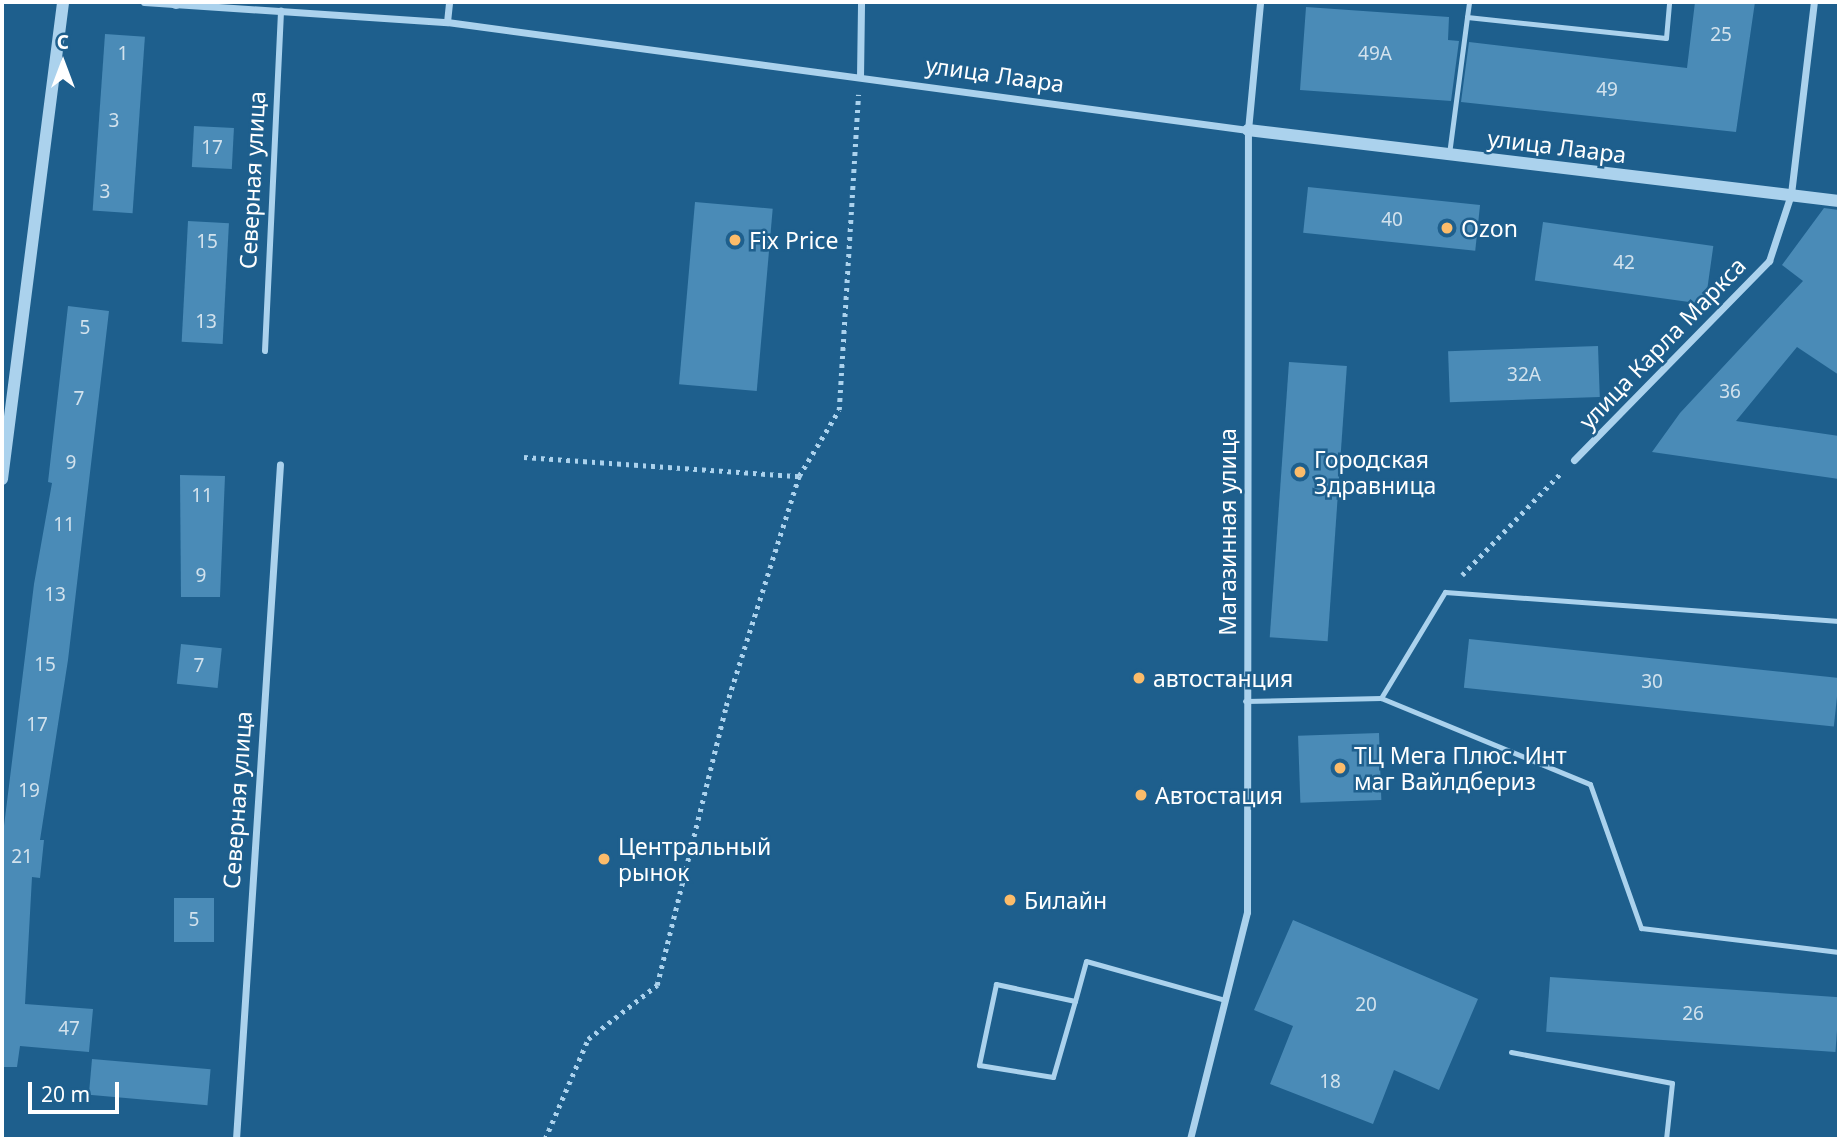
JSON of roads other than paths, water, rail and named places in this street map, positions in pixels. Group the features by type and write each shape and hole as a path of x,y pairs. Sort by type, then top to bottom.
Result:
{"street":[{"path":"2,479 63,2"},
{"name":"улица Лаара","path":"144,2 176,2 447,22 1248,130 1839,201"},
{"path":"447,22 450,2"},
{"path":"860,77 861,2"},
{"name":"Магазинная улица","path":"1190,1139 1247,912 1245,701 1248,130 1260,2"},
{"name":"улица Карла Маркса","path":"1574,460 1769,261 1791,194 1814,2"},
{"name":"Северная улица","path":"265,351 281,10"},
{"name":"Северная улица","path":"236,1139 280,464"}],"lane":[{"path":"1449,154 1469,2"},
{"path":"1466,17 1666,38 1670,2"},
{"path":"1381,698 1445,592 1839,621"},
{"path":"1245,701 1381,698 1590,784 1641,928 1839,952"},
{"path":"1075,1002 996,984 979,1065 1052,1077 1075,1002 1086,961 1225,1000"},
{"path":"1511,1052 1672,1083 1666,1139"}],"place":[{"name":"Ozon","path":"1447,228"},
{"name":"Fix Price","path":"735,240"},
{"name":"Городская Здравница","path":"1300,472"},
{"name":"автостанция","path":"1139,678"},
{"name":"ТЦ Мега Плюс. Инт маг Вайлдбериз","path":"1340,768"},
{"name":"Автостация","path":"1141,795"},
{"name":"Центральный рынок","path":"604,859"},
{"name":"Билайн","path":"1010,900"}]}
